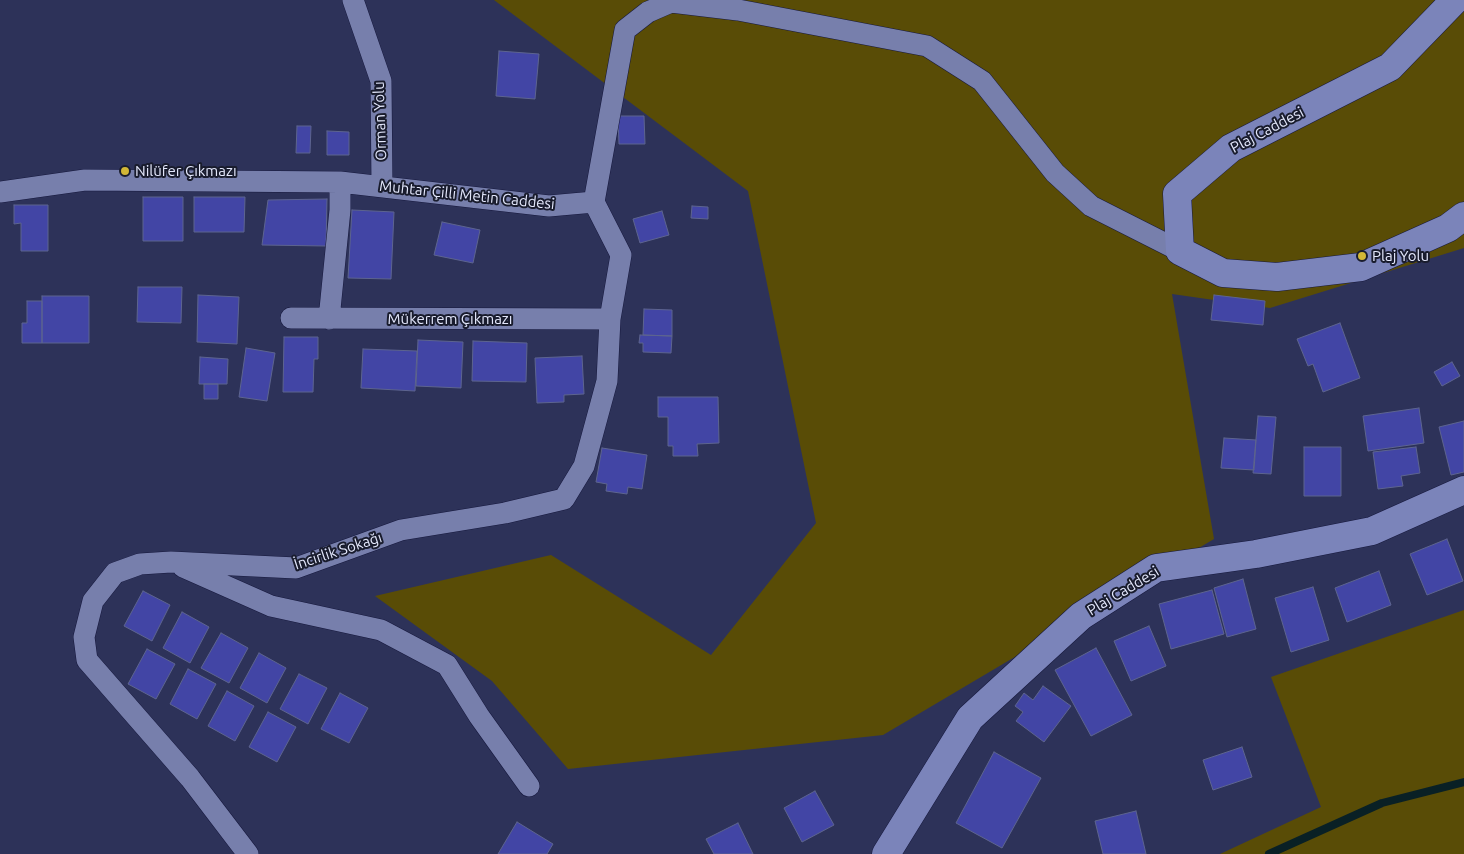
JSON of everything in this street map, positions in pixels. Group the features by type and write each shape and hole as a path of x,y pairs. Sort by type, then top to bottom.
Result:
{"street":[{"name":"Orman Yolu","path":"352,0 381,81 382,186"},
{"name":"Plaj Caddesi","path":"1180,251 1177,194 1231,148 1390,67 1455,0"},
{"path":"594,202 625,30 648,12 671,2 738,10 927,46 982,80 1055,173 1091,206 1222,273 1277,277 1361,267 1448,228 1464,216"},
{"name":"Muhtar Çilli Metin Caddesi","path":"0,192 84,180 340,182 549,206 594,202"},
{"path":"329,319 340,210 340,182"},
{"name":"İncirlik Sokağı","path":"248,854 190,778 86,660 84,637 93,601 115,573 140,564 171,562 296,568 400,530 505,513 564,499 584,466 607,381 610,319 622,255 594,202"},
{"name":"Mükerrem Çıkmazı","path":"291,318 610,319"},
{"name":"Plaj Caddesi","path":"886,854 970,718 1081,616 1156,568 1256,554 1372,531 1464,490"},
{"path":"171,562 271,606 381,630 447,665 479,716 529,786"}],"shaded area":[{"path":"494,0 1464,0 1464,248 1270,308 1172,294 1214,539 883,735 568,769 492,681 375,596 551,555 711,655 816,523 748,191"},
{"path":"1464,610 1464,854 1220,854 1321,807 1271,677"}],"building":[{"path":"499,51 539,54 535,99 496,96"},
{"path":"618,116 644,116 645,144 619,144"},
{"path":"297,126 311,126 310,153 296,153"},
{"path":"327,131 349,132 349,155 327,155"},
{"path":"143,197 183,197 183,241 143,241"},
{"path":"194,197 245,197 244,232 194,232"},
{"path":"327,199 326,246 262,245 268,200"},
{"path":"14,205 48,205 48,251 21,251 21,223 14,224"},
{"path":"692,206 708,207 708,219 691,218"},
{"path":"352,210 394,212 391,279 348,278"},
{"path":"662,211 669,235 640,243 633,219"},
{"path":"442,222 480,230 473,263 434,255"},
{"path":"138,287 182,287 181,323 137,322"},
{"path":"198,295 239,297 237,344 197,342"},
{"path":"1214,295 1265,301 1263,325 1211,320"},
{"path":"42,296 89,296 89,343 42,343"},
{"path":"27,301 42,301 42,343 22,343 22,323 27,323"},
{"path":"644,309 672,310 672,336 643,335"},
{"path":"1340,323 1360,378 1323,392 1313,364 1308,366 1297,339"},
{"path":"640,335 672,336 671,353 643,352 643,343 639,343"},
{"path":"284,337 318,337 318,359 314,359 313,392 283,392"},
{"path":"418,340 463,342 461,388 416,386"},
{"path":"473,341 527,343 526,382 472,381"},
{"path":"246,348 275,353 267,401 239,397"},
{"path":"363,349 417,351 415,391 361,388"},
{"path":"582,356 584,394 564,395 564,402 537,403 535,358"},
{"path":"200,357 228,359 227,384 199,384"},
{"path":"1452,362 1460,376 1442,386 1434,372"},
{"path":"204,384 218,384 218,399 204,399"},
{"path":"658,397 718,397 719,443 697,444 698,456 673,456 673,446 668,446 668,417 658,417"},
{"path":"1419,408 1424,443 1368,451 1363,416"},
{"path":"1258,416 1276,417 1271,474 1253,473"},
{"path":"1464,421 1464,472 1451,475 1439,427"},
{"path":"1224,438 1256,440 1254,470 1221,468"},
{"path":"1304,447 1341,447 1341,496 1304,496"},
{"path":"1416,447 1420,473 1401,476 1403,486 1378,489 1373,452"},
{"path":"602,448 647,455 642,489 628,487 627,494 606,491 607,484 596,482"},
{"path":"1447,539 1463,581 1427,595 1410,554"},
{"path":"1379,571 1391,605 1347,622 1335,588"},
{"path":"1243,579 1256,629 1227,637 1214,588"},
{"path":"1313,587 1329,640 1291,652 1275,598"},
{"path":"1212,590 1224,634 1171,649 1159,604"},
{"path":"143,591 170,605 152,641 124,626"},
{"path":"182,612 209,627 190,663 163,648"},
{"path":"1149,626 1166,666 1131,681 1114,641"},
{"path":"221,633 248,648 229,683 201,668"},
{"path":"1096,648 1132,715 1091,736 1055,670"},
{"path":"147,649 175,664 156,699 128,684"},
{"path":"259,653 286,668 267,703 240,688"},
{"path":"188,669 216,684 197,719 170,704"},
{"path":"299,674 327,688 308,724 280,709"},
{"path":"1043,686 1071,706 1044,742 1016,721 1023,712 1015,706 1024,693 1033,700"},
{"path":"227,691 254,706 235,741 208,726"},
{"path":"340,693 368,708 349,743 321,729"},
{"path":"268,712 296,727 277,762 249,747"},
{"path":"1242,747 1252,777 1213,790 1203,760"},
{"path":"994,752 1041,778 1002,848 956,823"},
{"path":"815,791 834,825 802,842 784,808"},
{"path":"1136,811 1146,854 1103,854 1095,821"},
{"path":"517,822 553,844 547,854 498,854"},
{"path":"738,823 753,854 714,854 706,839"}],"waterway":[{"path":"1269,854 1382,803 1464,782"}],"place":[{"name":"Nilüfer Çıkmazı","path":"125,171"},
{"name":"Plaj Yolu","path":"1362,256"}]}
